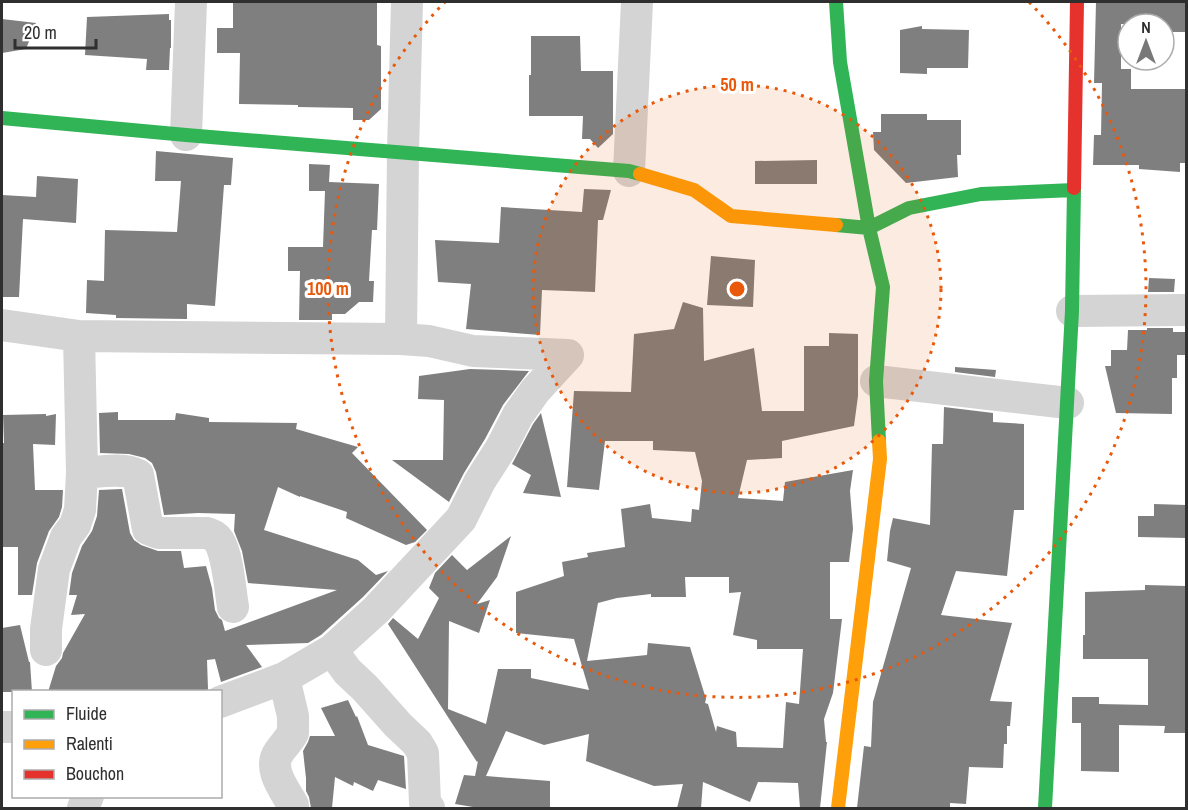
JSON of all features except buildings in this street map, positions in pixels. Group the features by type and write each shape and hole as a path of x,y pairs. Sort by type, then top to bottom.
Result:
{"street":[{"path":"186,135 191,2"},
{"path":"401,339 407,2"},
{"path":"629,171 637,2"},
{"path":"836,2 840,62 869,228 883,288 876,381 880,459 838,808"},
{"path":"1046,808 1072,311 1077,2"},
{"path":"2,118 629,171 694,190 731,216 869,228 909,208 981,194 1074,190"},
{"path":"1072,311 1186,310"},
{"path":"2,324 79,336 401,339 429,341 472,351 568,355 518,415 461,519 376,610 332,650 284,678 222,701"},
{"path":"46,650 46,629 54,570 66,537 75,525 80,510 82,473 79,336"},
{"path":"876,381 1068,403"},
{"path":"82,473 132,471 138,475 148,529 158,533 214,535 219,541 224,556 233,608"},
{"path":"332,650 347,671 417,743 423,753 425,803 429,808"},
{"path":"284,678 293,733 273,763 274,770 293,808"}],"traffic: fast":[{"path":"836,2 840,62 869,228 883,287 876,381 879,441"},
{"path":"2,118 629,171 640,174"},
{"path":"1045,808 1072,311 1074,188"},
{"path":"836,225 869,228 909,208 981,194 1074,190"}],"traffic: slow":[{"path":"640,174 694,190 731,216 836,225"},
{"path":"838,808 880,459 879,441"}],"traffic: jam":[{"path":"1074,188 1077,2"}]}
